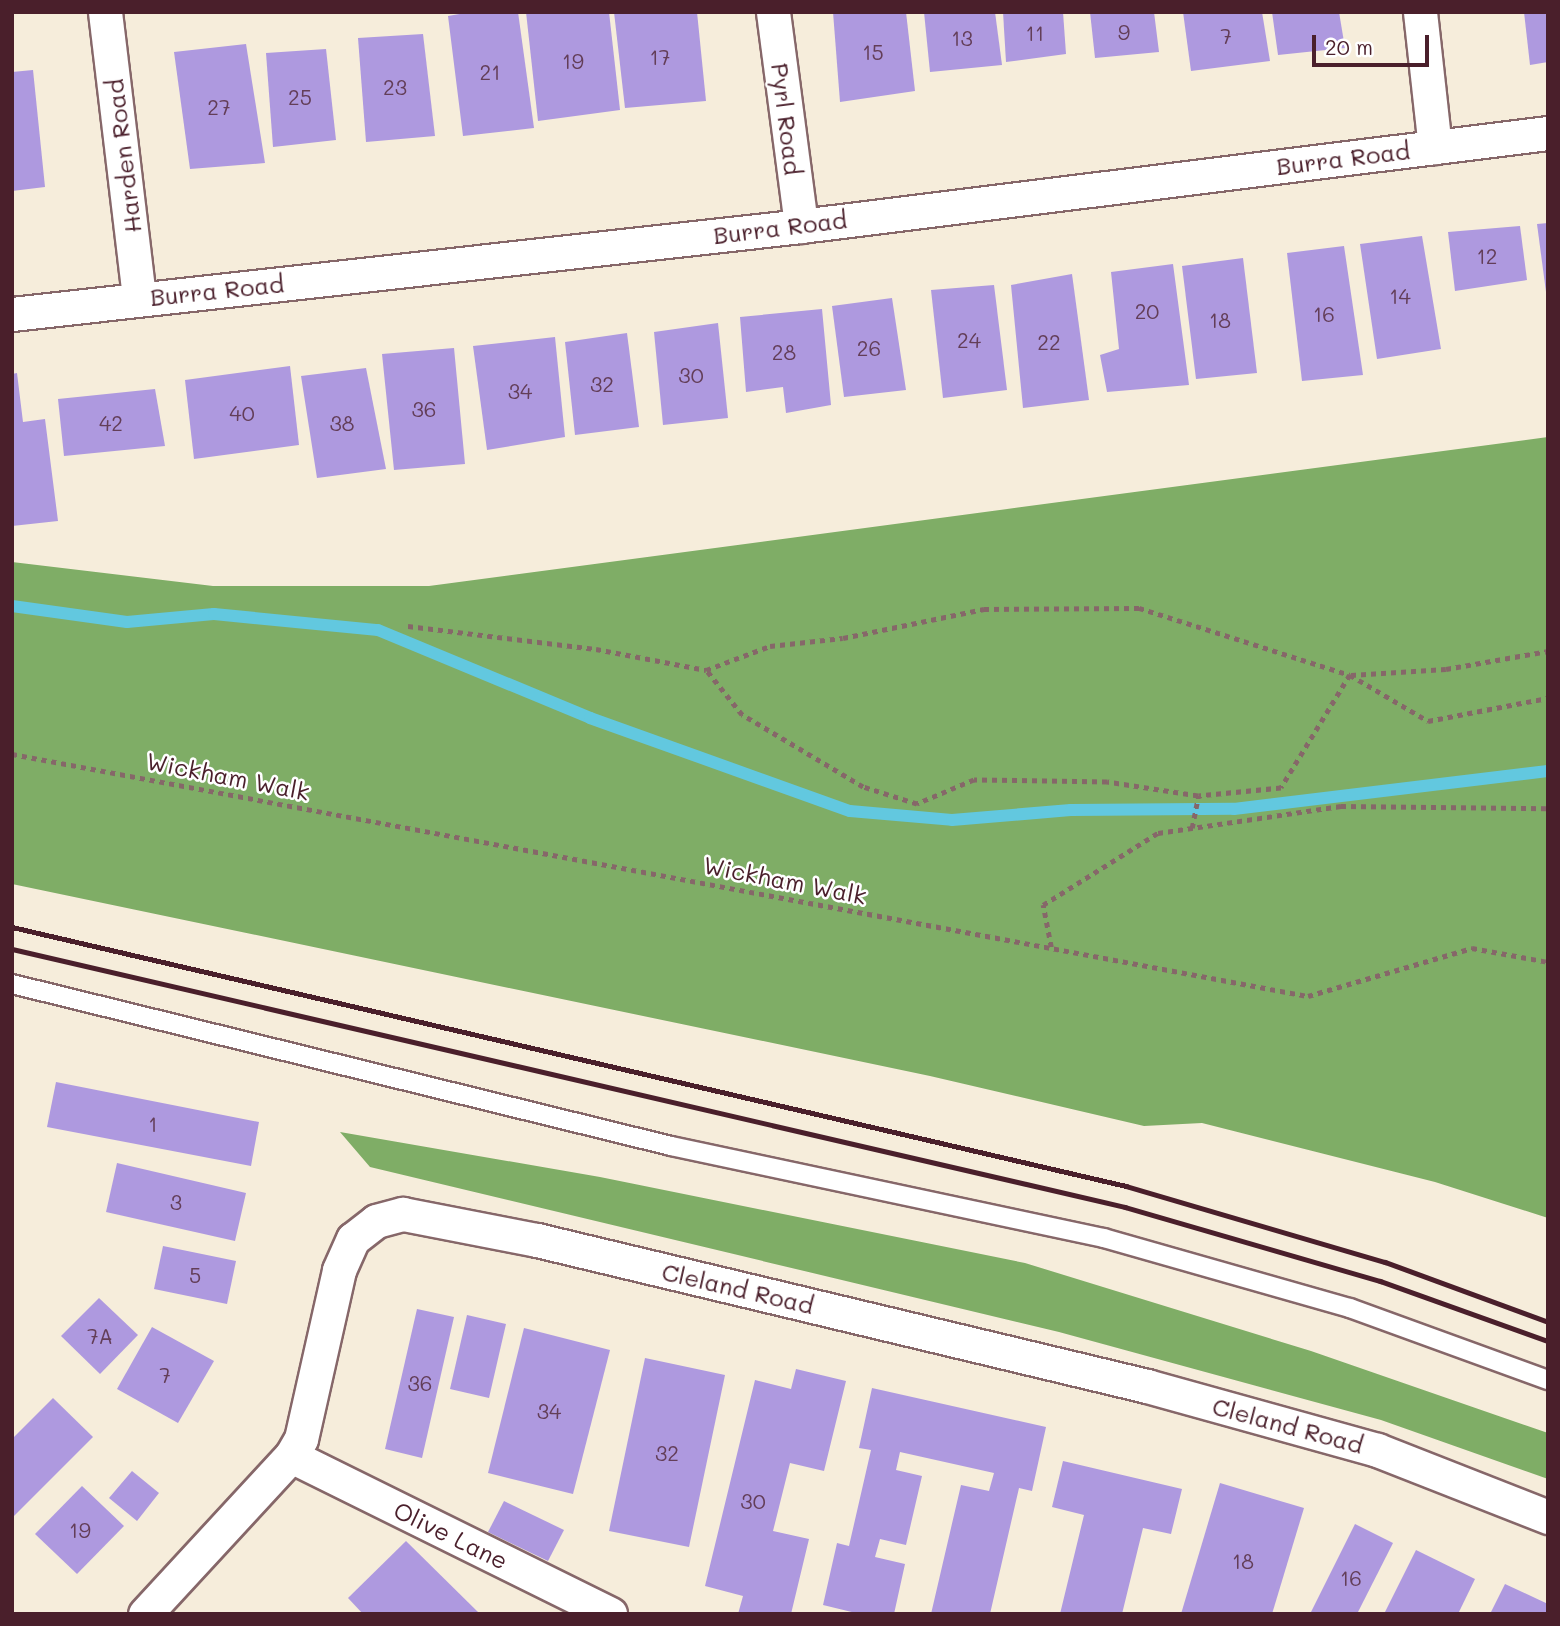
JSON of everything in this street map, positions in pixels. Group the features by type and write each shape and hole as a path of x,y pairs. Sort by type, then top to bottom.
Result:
{"street":[{"name":"Harden Road","path":"105,12 139,299"},
{"name":"Pyrl Road","path":"773,12 800,226"},
{"path":"1420,12 1435,147"},
{"name":"Burra Road","path":"12,314 800,226 1548,133"},
{"name":"Cleland Road","path":"145,1614 292,1456 301,1439 339,1270 353,1239 376,1221 404,1214 537,1240 1147,1386 1377,1450 1548,1517"},
{"name":"Olive Lane","path":"292,1456 610,1614"}],"lane":[{"path":"12,984 671,1146 1104,1238 1350,1308 1548,1380"}],"path":[{"path":"408,626 596,649 706,670 769,646 843,638 984,610 1049,606 1139,608 1350,676 1428,721 1548,698"},
{"path":"1350,676 1446,669 1548,651"},
{"path":"706,670 742,715 863,787 917,804 974,780 1107,782 1198,796 1281,788 1350,676"},
{"name":"Wickham Walk","path":"12,754 1308,996 1472,948 1548,962"},
{"path":"1192,828 1198,796"},
{"path":"1051,947 1043,905 1158,833 1342,806 1548,808"}],"green space":[{"path":"1548,437 1548,1218 1435,1182 1202,1123 1144,1126 930,1076 12,884 12,562 213,586 429,586"},
{"path":"340,1132 600,1177 1025,1263 1311,1351 1548,1433 1548,1479 1381,1420 1059,1332 370,1167"}],"building":[{"path":"471,12 518,12 534,128 463,136 448,16"},
{"path":"526,12 609,12 620,110 538,121"},
{"path":"614,12 697,12 706,101 625,108"},
{"path":"833,12 906,12 915,91 840,102"},
{"path":"924,12 995,12 1002,65 930,72"},
{"path":"1003,12 1063,12 1066,54 1006,62"},
{"path":"1090,12 1154,12 1159,52 1095,58"},
{"path":"1183,12 1262,12 1270,61 1191,71"},
{"path":"1272,12 1339,12 1345,48 1278,55"},
{"path":"1524,12 1548,12 1548,62 1530,65"},
{"path":"423,34 435,136 366,142 358,38"},
{"path":"246,44 265,163 190,169 174,52"},
{"path":"326,49 336,140 273,147 266,53"},
{"path":"33,70 45,187 12,191 12,72"},
{"path":"1548,223 1548,292 1546,292 1537,224"},
{"path":"1520,226 1527,280 1455,291 1448,232"},
{"path":"1422,236 1441,349 1377,359 1360,244"},
{"path":"1344,246 1363,375 1302,381 1287,253"},
{"path":"1243,258 1257,373 1196,379 1182,266"},
{"path":"1173,264 1189,385 1107,392 1100,355 1119,349 1111,272"},
{"path":"1072,274 1089,400 1023,408 1011,285"},
{"path":"994,285 1007,390 943,398 931,290"},
{"path":"892,298 906,390 844,397 832,306"},
{"path":"822,309 831,405 786,413 783,387 746,392 740,317"},
{"path":"718,323 728,418 663,425 654,332"},
{"path":"627,333 639,427 575,435 565,342"},
{"path":"555,337 565,437 487,450 473,346"},
{"path":"454,348 465,464 394,470 382,354"},
{"path":"290,366 299,445 194,459 185,380"},
{"path":"366,368 386,469 317,478 301,376"},
{"path":"17,373 23,422 45,419 58,521 12,526 12,374"},
{"path":"155,389 165,446 64,456 58,399"},
{"path":"56,1082 259,1122 251,1166 47,1127"},
{"path":"117,1163 246,1193 235,1241 106,1212"},
{"path":"163,1246 236,1261 227,1304 154,1289"},
{"path":"99,1298 138,1335 100,1374 61,1336"},
{"path":"417,1309 454,1317 422,1458 385,1449"},
{"path":"467,1315 506,1324 489,1398 450,1389"},
{"path":"152,1327 214,1361 178,1423 117,1389"},
{"path":"524,1328 610,1350 573,1494 488,1473"},
{"path":"645,1358 725,1375 689,1547 609,1531"},
{"path":"796,1369 846,1381 824,1471 790,1463 773,1531 809,1539 791,1614 738,1614 743,1596 705,1586 755,1380 791,1389"},
{"path":"872,1388 1046,1427 1032,1491 1019,1488 990,1614 931,1614 961,1485 989,1491 994,1473 900,1452 896,1470 922,1476 906,1545 880,1539 875,1557 905,1564 894,1614 860,1614 823,1605 837,1543 849,1546 871,1450 859,1448"},
{"path":"53,1398 93,1437 12,1518 12,1439"},
{"path":"1063,1461 1182,1489 1171,1534 1143,1528 1122,1614 1060,1614 1084,1515 1052,1507"},
{"path":"132,1471 159,1493 137,1521 109,1498"},
{"path":"1220,1483 1304,1508 1272,1614 1181,1614"},
{"path":"82,1486 124,1526 77,1574 35,1534"},
{"path":"504,1501 564,1530 548,1561 488,1532"},
{"path":"1355,1524 1393,1543 1357,1614 1310,1614"},
{"path":"406,1541 480,1614 363,1614 348,1598"},
{"path":"1416,1550 1475,1579 1458,1614 1384,1614"},
{"path":"1505,1584 1548,1604 1548,1614 1490,1614"}],"waterway":[{"path":"12,606 127,622 214,614 378,630 590,718 850,811 952,820 1071,810 1234,809 1548,771"}],"railway":[{"path":"12,927 1126,1186 1385,1262 1548,1322"},
{"path":"12,949 1125,1207 1380,1281 1548,1341"}]}
